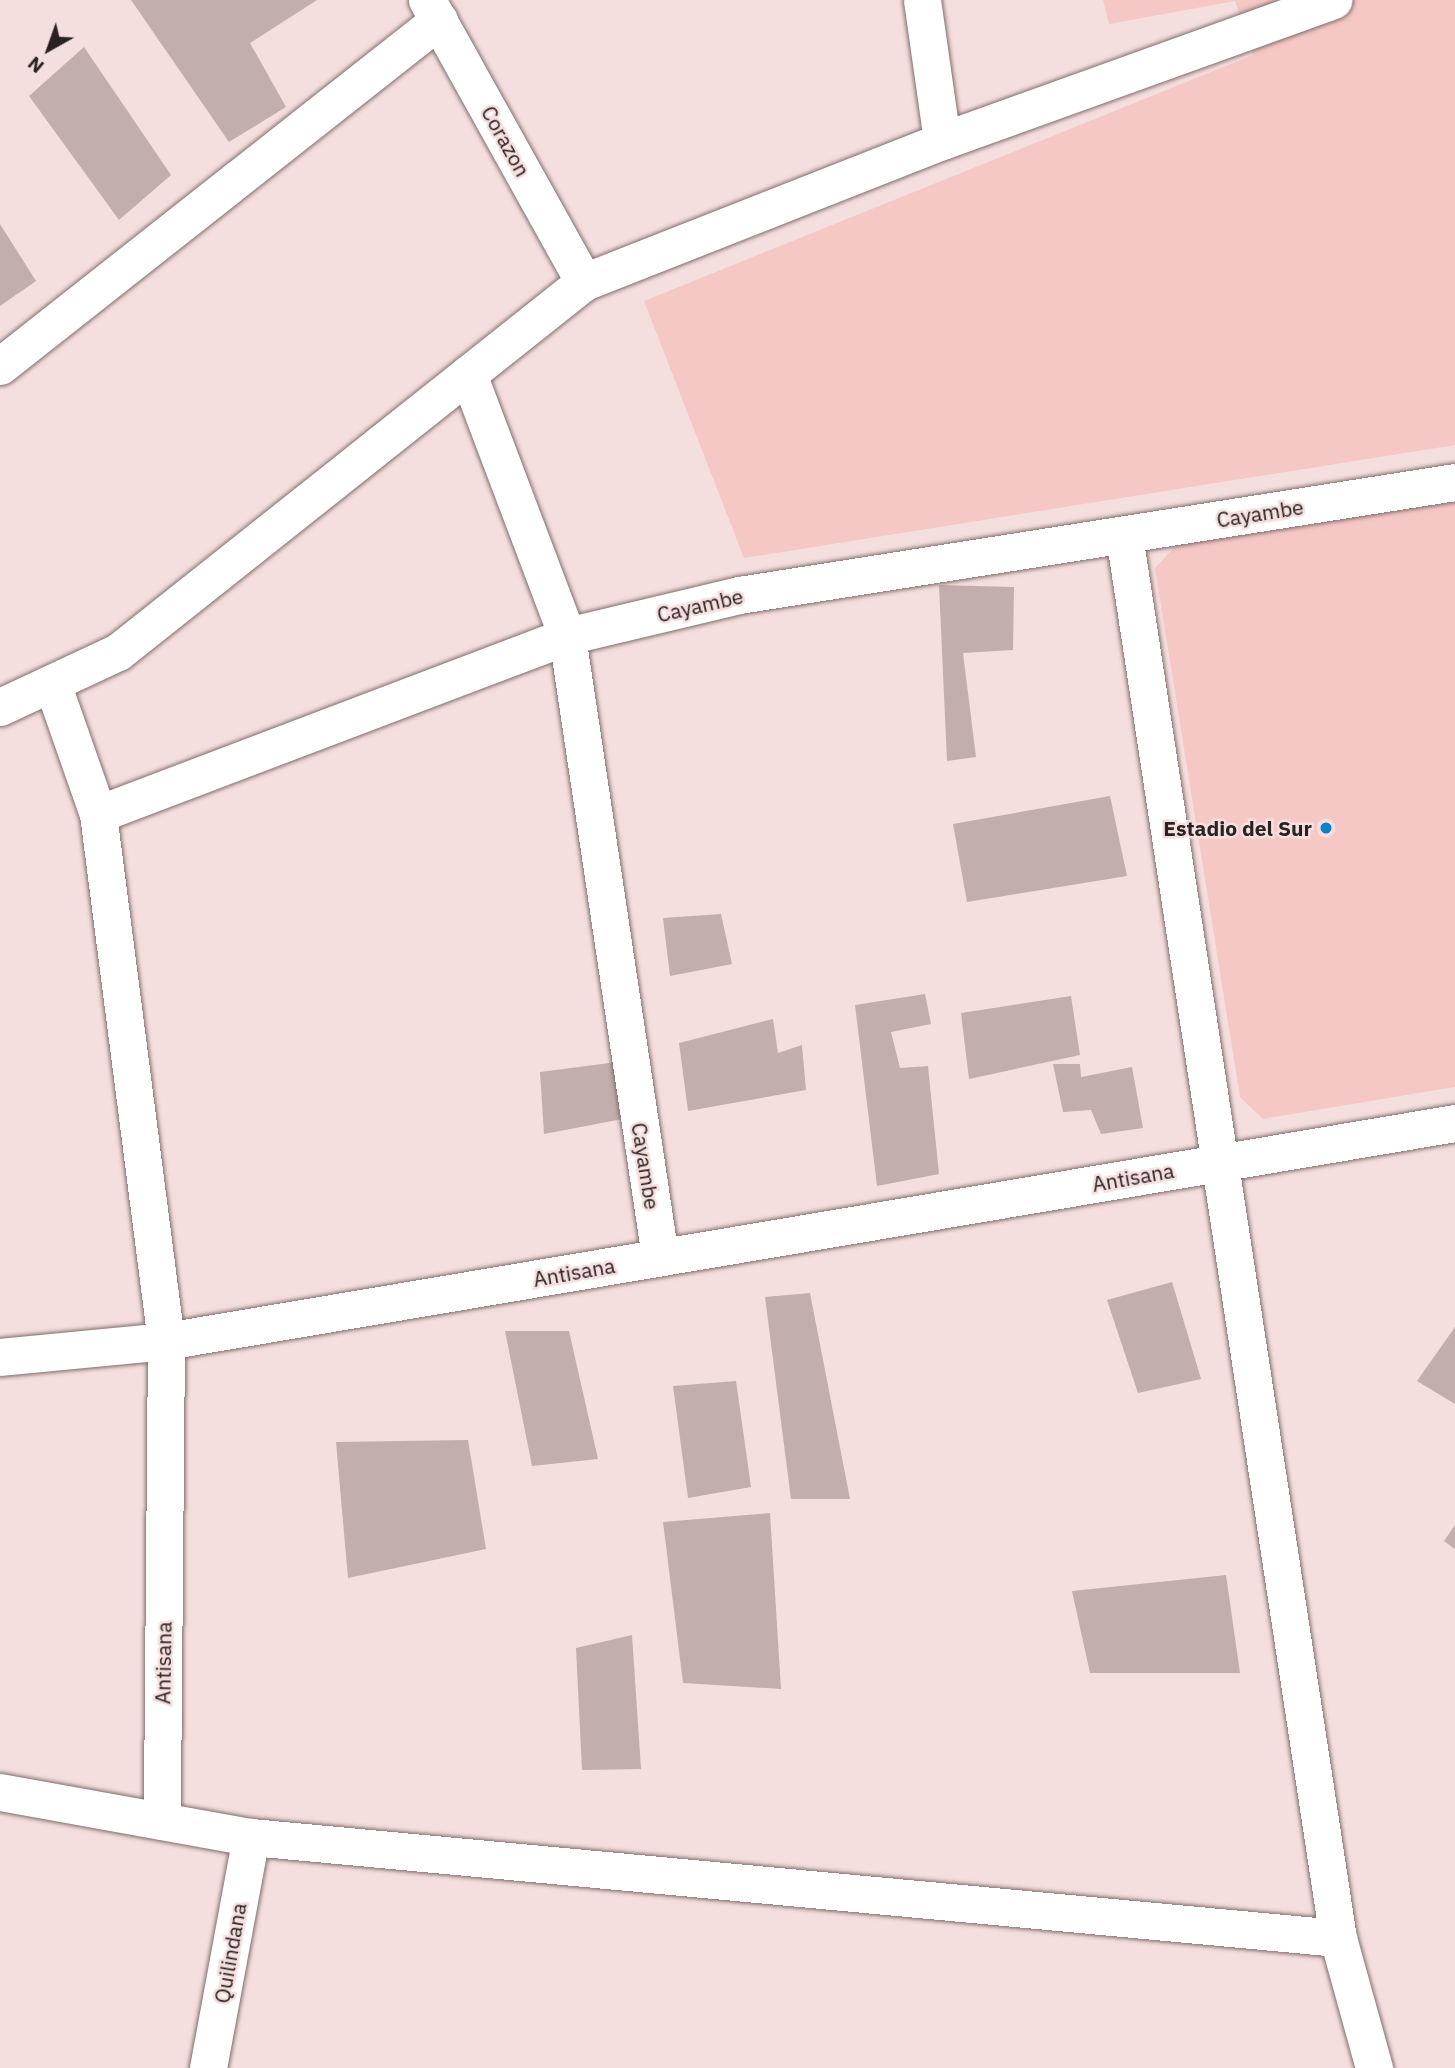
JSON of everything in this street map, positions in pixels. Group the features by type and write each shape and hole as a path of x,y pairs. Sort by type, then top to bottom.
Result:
{"street":[{"path":"922,0 943,141"},
{"path":"0,707 118,652 584,282 943,141 1333,0"},
{"path":"0,366 433,10"},
{"name":"Corazon","path":"433,10 584,282"},
{"path":"98,814 567,636 468,374"},
{"name":"Cayambe","path":"660,1257 567,636 739,595 1455,482"},
{"path":"1124,535 1338,1938 1374,2068"},
{"path":"0,1357 166,1341 98,814 52,683"},
{"name":"Antisana","path":"162,1821 166,1341 1455,1123"},
{"path":"0,1792 251,1837 1338,1938"},
{"name":"Quilindana","path":"208,2068 251,1837"}],"shaded area":[{"path":"1103,0 1455,0 1455,445 744,558 644,301 1253,55 1235,1 1109,24"},
{"name":"Estadio del Sur","path":"1455,497 1455,1087 1263,1119 1240,1097 1155,568 1180,541"}],"building":[{"path":"131,0 317,0 250,43 286,107 229,142"},
{"path":"84,47 171,175 119,220 29,96"},
{"path":"0,224 36,281 0,306"},
{"path":"939,585 1014,587 1013,650 963,653 976,757 947,761"},
{"path":"1110,796 1127,876 967,902 953,824"},
{"path":"721,914 732,964 670,976 663,918"},
{"path":"925,994 931,1024 891,1032 900,1068 928,1066 939,1174 877,1186 855,1005"},
{"path":"1071,996 1080,1055 969,1079 961,1013"},
{"path":"773,1019 778,1053 802,1045 806,1090 688,1111 679,1043"},
{"path":"625,1061 633,1117 544,1134 540,1072"},
{"path":"1053,1064 1080,1064 1081,1077 1132,1067 1143,1128 1101,1134 1091,1110 1063,1112"},
{"path":"1172,1282 1201,1379 1138,1393 1107,1300"},
{"path":"810,1293 850,1499 791,1499 765,1297"},
{"path":"1455,1327 1455,1404 1417,1381"},
{"path":"505,1331 569,1331 598,1459 532,1466"},
{"path":"736,1381 751,1487 688,1498 673,1386"},
{"path":"468,1440 486,1549 348,1578 336,1442"},
{"path":"770,1513 781,1689 683,1683 663,1522"},
{"path":"1455,1525 1455,1549 1444,1541"},
{"path":"1226,1575 1240,1673 1090,1673 1072,1591"},
{"path":"632,1635 641,1769 582,1770 576,1648"}],"place":[{"name":"Estadio del Sur","path":"1326,828"}]}
